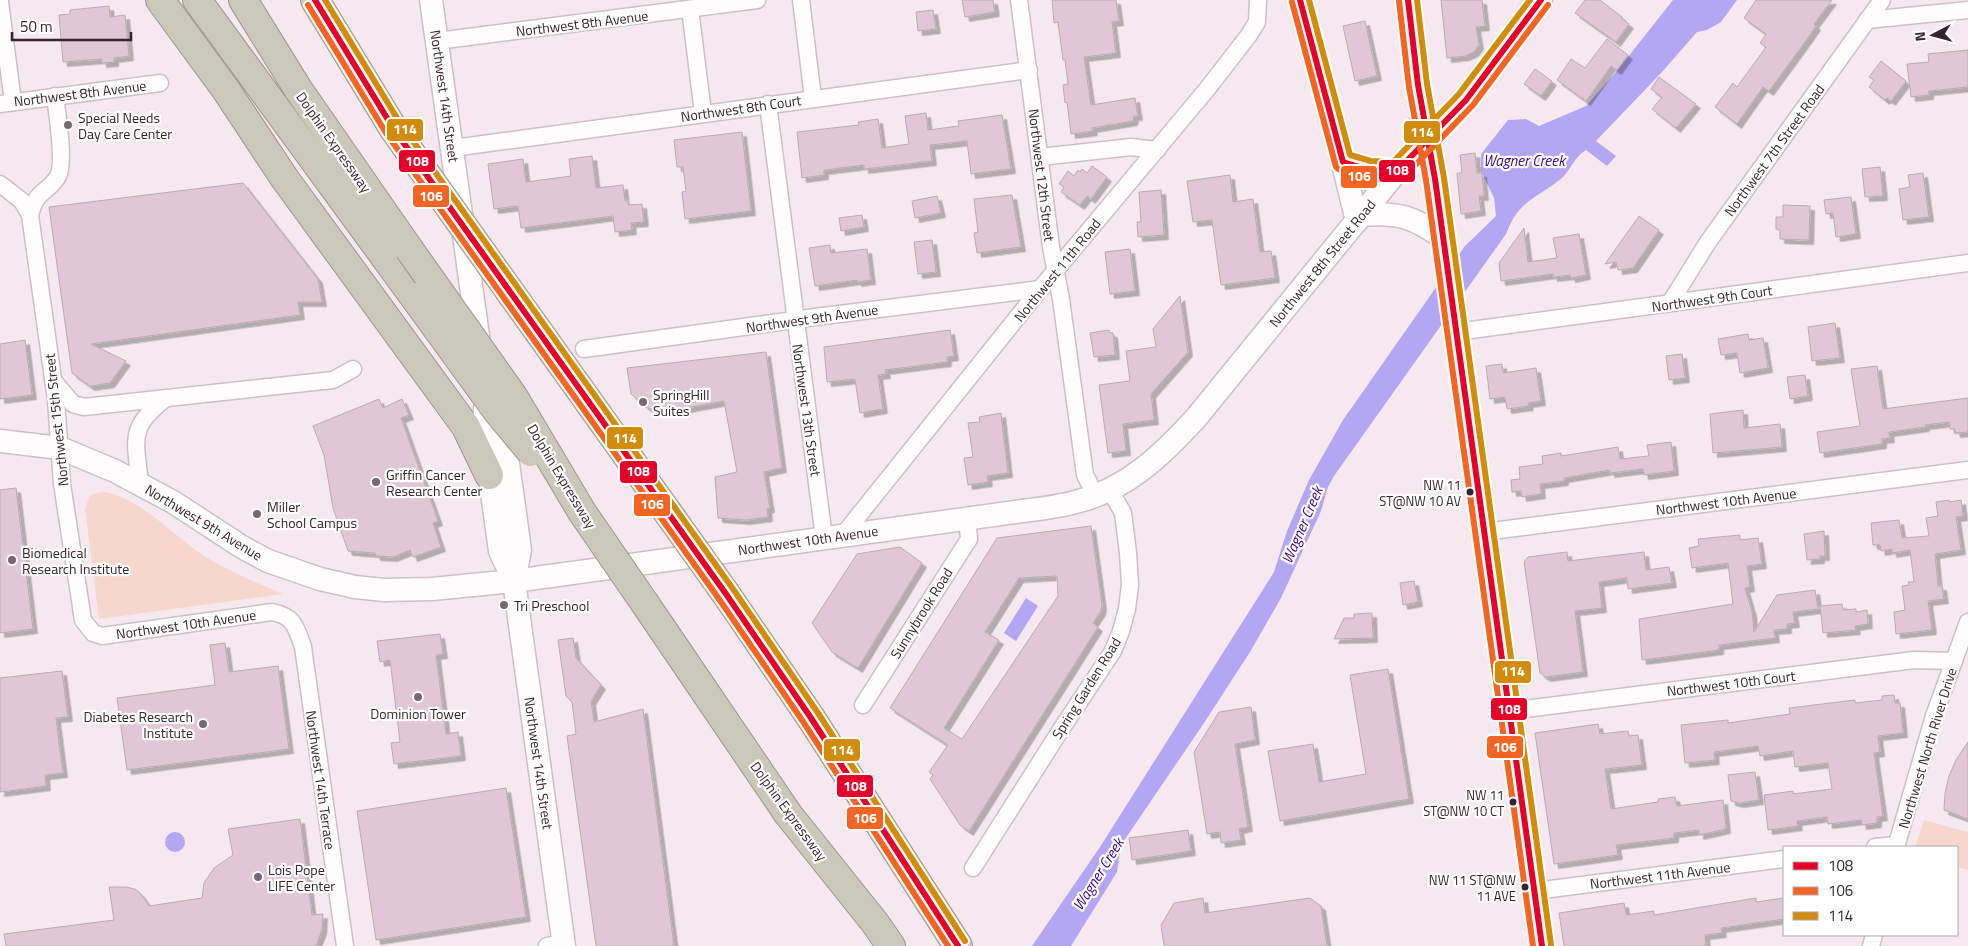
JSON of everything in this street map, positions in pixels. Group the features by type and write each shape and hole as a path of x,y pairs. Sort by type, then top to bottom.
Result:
{"highway":[{"path":"160,0 226,90 285,179 463,422 490,475"},
{"path":"197,0 497,411 582,512"},
{"path":"222,0 272,70 298,89"},
{"name":"Dolphin Expressway","path":"243,0 298,89 513,396 582,512 788,814 875,923 891,946"},
{"path":"315,0 393,128 726,594 811,718 958,946"},
{"path":"788,814 869,946"}],"street":[{"name":"Northwest 14th Street","path":"431,0 453,148 486,400 483,428 500,552 514,581"},
{"name":"Northwest 8th Avenue","path":"437,41 755,0"},
{"path":"800,0 813,98"},
{"name":"Northwest 12th Street","path":"1020,0 1051,246 1056,270 1084,475 1103,493"},
{"name":"Northwest 11th Road","path":"834,536 1157,150 1249,34 1257,22 1258,0"},
{"path":"1300,0 1359,218 1386,214 1403,216 1415,220 1444,239"},
{"path":"1408,0 1418,85 1444,239 1509,711 1523,796 1542,946"},
{"name":"Northwest 8th Street Road","path":"1103,493 1148,466 1179,437 1397,171 1466,100 1542,0"},
{"name":"Northwest 7th Street Road","path":"1670,303 1708,242 1882,0"},
{"path":"0,2 7,103"},
{"path":"690,9 703,113"},
{"path":"1867,20 1968,10"},
{"name":"Northwest 8th Court","path":"453,148 1029,70"},
{"name":"Northwest 8th Avenue","path":"7,103 160,83"},
{"path":"30,215 34,201 60,174 60,147 55,96"},
{"name":"Northwest 13th Street","path":"768,104 795,320 834,536"},
{"path":"1040,157 1131,147 1157,150"},
{"path":"1343,162 1367,171 1397,171"},
{"name":"Northwest 15th Street","path":"0,184 22,201 30,215 53,379 62,484 79,604 86,625"},
{"name":"Northwest 9th Court","path":"1455,324 1670,303 1968,263"},
{"name":"Northwest 9th Avenue","path":"584,349 1004,292 1040,289"},
{"path":"53,379 73,404 84,407 333,380 353,370"},
{"name":"Northwest 9th Avenue","path":"140,484 136,446 137,430 144,417 164,399"},
{"name":"Northwest 14th Street","path":"486,400 504,427 520,550 514,581 558,945"},
{"name":"Northwest 9th Avenue","path":"0,441 60,448 116,470 173,502 242,547 268,561 320,579 354,587 384,590"},
{"name":"Northwest 10th Avenue","path":"1484,532 1968,470"},
{"name":"Northwest 10th Avenue","path":"384,590 432,589 514,581 1055,506 1103,493"},
{"name":"Spring Garden Road","path":"973,868 1060,730 1113,651 1121,631 1127,609 1130,585 1123,513 1121,506 1103,493"},
{"name":"Sunnybrook Road","path":"863,706 969,538 968,518"},
{"name":"Northwest 10th Avenue","path":"86,625 93,632 102,636 272,612 289,617"},
{"name":"Northwest 14th Terrace","path":"289,617 296,628 303,647 345,946"},
{"name":"Northwest North River Drive","path":"1896,846 1934,716 1968,622"},
{"name":"Northwest 10th Court","path":"1509,711 1914,660 1954,661"},
{"name":"Northwest 11th Avenue","path":"1535,891 1783,859"}],"shaded area":[{"path":"101,492 127,499 152,515 197,551 238,574 283,594 99,619 85,509 90,495"},
{"path":"1924,820 1968,832 1968,870 1958,867 1958,846 1915,846"}],"water":[{"name":"Wagner Creek","path":"1673,0 1737,0 1721,22 1707,30 1697,32 1662,72 1596,141 1616,156 1607,166 1586,150 1563,177 1527,203 1515,215 1506,234 1334,476 1328,487 1321,511 1281,598 1250,652 1121,845 1117,872 1071,946 1032,946 1100,847 1274,572 1287,531 1309,480 1343,420 1465,246 1496,216 1494,198 1481,171 1481,154 1508,120 1526,119 1539,126 1586,106 1616,72"},
{"path":"1026,598 1038,606 1016,641 1004,633"},
{"path":"175,832 182,835 185,842 182,849 175,852 168,849 165,842 168,835"}],"building":[{"path":"962,0 993,0 995,12 965,17"},
{"path":"1052,0 1116,0 1119,21 1112,22 1116,53 1084,57 1091,105 1135,98 1138,116 1134,116 1133,121 1092,128 1093,131 1071,134 1063,85 1068,84 1065,60 1063,60 1058,22 1054,23"},
{"path":"1441,0 1482,0 1485,26 1476,27 1479,45 1474,52 1465,56 1447,58"},
{"path":"1585,0 1600,0 1629,24 1616,42 1575,13"},
{"path":"1756,0 1832,0 1814,24 1816,26 1769,91 1763,87 1737,124 1715,107 1733,83 1737,87 1766,47 1760,43 1766,34 1744,18"},
{"path":"109,6 110,17 125,15 129,56 114,58 114,62 102,63 102,59 63,62 59,15 70,14 70,10"},
{"path":"933,10 936,29 918,31 916,12"},
{"path":"1365,21 1377,76 1355,81 1343,26"},
{"path":"1607,39 1628,55 1617,70 1611,66 1586,101 1557,80 1571,59 1585,68"},
{"path":"1968,50 1968,87 1929,91 1929,95 1911,97 1907,64 1929,62 1928,54"},
{"path":"1881,61 1906,81 1891,101 1887,98 1885,100 1869,87 1874,80 1869,77"},
{"path":"1535,69 1552,81 1541,96 1524,84"},
{"path":"1659,77 1696,104 1676,128 1652,109 1662,97 1651,89"},
{"path":"926,113 928,130 959,126 958,121 1002,115 1011,169 971,174 967,141 930,145 932,161 864,169 864,165 824,170 824,175 802,178 797,132 859,125 858,122 878,119 882,148 909,144 905,116"},
{"path":"742,132 751,211 685,219 682,192 686,191 683,167 677,167 674,140"},
{"path":"1475,153 1477,173 1482,173 1484,196 1479,196 1481,211 1461,214 1457,173 1462,173 1460,155"},
{"path":"592,156 596,188 623,185 625,201 628,200 628,205 642,204 644,222 631,223 632,230 615,232 613,216 521,228 518,206 494,209 488,164 523,159 526,182 571,176 569,159"},
{"path":"1092,166 1107,177 1091,199 1087,196 1080,205 1061,192 1064,187 1059,184 1068,171 1074,176 1078,170 1080,172 1082,169 1087,173"},
{"path":"1880,167 1883,196 1865,197 1862,169"},
{"path":"1923,173 1929,217 1903,220 1899,189 1910,187 1908,175"},
{"path":"1230,175 1233,202 1253,199 1260,252 1271,251 1275,278 1221,285 1212,220 1193,222 1187,181"},
{"path":"243,183 318,279 322,302 298,302 300,315 91,344 126,361 110,383 90,386 72,373 49,207"},
{"path":"1161,190 1164,235 1138,237 1137,222 1141,222 1139,192"},
{"path":"1012,195 1021,247 977,253 974,233 978,232 974,199"},
{"path":"937,196 941,213 915,218 912,201"},
{"path":"1851,197 1856,234 1836,237 1833,213 1826,214 1824,200"},
{"path":"1783,205 1810,206 1809,240 1780,239 1780,230 1776,229 1776,217 1783,217"},
{"path":"862,215 864,227 841,231 839,218"},
{"path":"1639,216 1659,230 1633,268 1618,270 1616,262 1605,264"},
{"path":"1524,228 1528,262 1557,258 1553,238 1579,234 1586,275 1571,278 1570,275 1553,277 1553,274 1501,281 1499,263"},
{"path":"932,240 936,272 918,274 914,242"},
{"path":"830,245 831,253 867,249 871,280 815,286 809,248"},
{"path":"1130,249 1135,291 1110,294 1105,252"},
{"path":"1180,296 1188,352 1151,394 1154,420 1123,424 1126,451 1108,453 1099,385 1130,381 1126,351 1156,347 1153,329"},
{"path":"1835,323 1840,358 1812,361 1808,327"},
{"path":"950,330 954,356 947,357 947,362 885,370 886,374 878,375 883,409 860,413 855,379 827,382 824,347"},
{"path":"1109,330 1110,333 1113,333 1115,355 1094,357 1090,333"},
{"path":"1748,334 1749,340 1763,338 1768,368 1740,373 1737,353 1721,355 1718,339"},
{"path":"25,340 32,395 0,399 0,344"},
{"path":"766,352 782,468 764,472 770,508 767,509 768,517 746,520 718,518 715,477 737,472 724,401 665,412 648,408 631,394 627,368"},
{"path":"1682,354 1685,378 1669,380 1666,356"},
{"path":"1502,364 1503,373 1536,368 1541,401 1528,403 1529,406 1507,409 1505,397 1490,399 1486,366"},
{"path":"1877,366 1883,409 1968,398 1968,432 1956,433 1955,429 1950,429 1949,422 1925,425 1925,427 1889,432 1890,438 1882,439 1882,444 1820,453 1817,432 1860,426 1851,369"},
{"path":"1805,375 1808,396 1790,399 1787,377"},
{"name":"Griffin Cancer Research Center","path":"379,399 383,408 402,399 409,415 401,418 438,521 433,523 441,547 413,557 410,550 393,557 376,556 375,553 348,551 333,508 324,455 313,426"},
{"path":"1743,410 1744,428 1780,424 1782,447 1713,453 1710,414"},
{"path":"1001,413 1008,473 987,476 988,482 968,485 964,458 973,457 968,423 980,422 979,417"},
{"path":"1671,442 1674,471 1644,475 1643,469 1610,473 1610,470 1564,478 1564,481 1540,484 1541,494 1522,497 1521,491 1512,492 1511,480 1520,479 1519,467 1543,464 1542,456 1561,453 1561,456 1618,447 1620,459 1649,456 1647,445"},
{"name":"Biomedical Research Institute","path":"16,488 33,629 0,633 0,490"},
{"path":"1949,500 1949,502 1961,500 1963,516 1956,517 1961,550 1935,554 1938,586 1942,586 1944,599 1928,601 1932,630 1896,634 1894,612 1905,610 1902,586 1909,585 1908,582 1914,582 1910,550 1892,553 1892,549 1881,551 1880,545 1873,545 1871,523 1899,520 1902,538 1929,536 1926,518 1938,516 1936,502"},
{"path":"1091,526 1102,605 1101,611 1093,623 1098,627 969,831 960,825 930,779 933,775 929,772 948,745 890,708 997,538","holes":["1057,576 1058,596 962,739 944,728 999,640 985,632 1019,578"]},
{"path":"1824,531 1825,556 1820,556 1820,559 1807,560 1804,534"},
{"path":"1740,535 1740,540 1758,538 1762,564 1747,566 1750,587 1745,588 1752,612 1754,632 1777,595 1815,590 1818,609 1793,612 1795,623 1787,624 1787,629 1774,630 1775,638 1719,645 1719,650 1642,660 1639,619 1733,604 1728,563 1692,568 1689,548 1699,546 1698,539"},
{"path":"900,547 922,563 858,668 832,652 812,623 857,554"},
{"path":"1567,552 1568,561 1644,552 1646,570 1669,567 1672,583 1628,589 1627,578 1599,582 1602,608 1575,611 1583,672 1546,677 1540,673 1524,562 1528,557"},
{"path":"1414,581 1418,602 1403,605 1400,583"},
{"path":"1842,604 1843,610 1856,609 1856,612 1867,610 1868,624 1855,626 1856,630 1823,633 1820,606"},
{"path":"1372,613 1373,638 1334,639 1344,618 1354,618 1354,614"},
{"name":"Dominion Tower","path":"440,634 443,654 436,655 446,734 458,732 461,756 394,764 391,743 400,742 390,660 380,662 377,641"},
{"path":"573,638 576,658 601,685 591,701 594,722 643,709 674,946 596,946 567,736 576,734 572,702 566,696 558,640"},
{"name":"Diabetes Research Institute","path":"225,643 229,672 278,666 289,749 127,770 117,698 215,685 210,645"},
{"path":"1388,669 1409,799 1280,821 1268,751 1313,744 1319,782 1366,774 1350,675"},
{"path":"62,671 68,717 56,718 63,773 45,775 46,786 0,792 0,678"},
{"path":"1894,695 1895,703 1900,703 1903,733 1878,736 1880,752 1874,753 1883,816 1877,817 1877,823 1862,825 1861,820 1828,824 1827,817 1797,821 1798,826 1768,830 1764,795 1793,791 1793,794 1832,789 1828,763 1795,767 1793,751 1760,756 1758,746 1714,752 1715,760 1685,763 1681,725 1728,720 1728,723 1790,714 1789,708 1855,700 1855,703 1882,700 1882,696"},
{"path":"1251,707 1255,740 1235,744 1248,827 1239,829 1241,840 1221,843 1220,832 1207,834 1194,752 1219,712"},
{"path":"1598,724 1600,734 1628,731 1629,736 1638,735 1642,765 1605,769 1611,809 1658,802 1658,799 1675,797 1677,806 1723,800 1726,829 1699,835 1699,830 1674,833 1674,838 1616,845 1618,855 1554,864 1535,733"},
{"path":"1968,742 1968,819 1944,810 1949,776 1956,760"},
{"path":"1755,772 1759,800 1739,803 1731,801 1728,775"},
{"path":"506,788 526,917 376,940 357,811"},
{"name":"Lois Pope LIFE Center","path":"300,819 312,915 323,914 322,930 316,946 6,946 4,934 114,920 109,887 135,889 149,906 202,898 204,883 214,868 233,855 228,829"},
{"path":"1188,830 1191,851 1132,860 1129,838"},
{"path":"1203,898 1205,913 1310,898 1321,906 1327,946 1164,946 1161,925 1174,903"},
{"path":"1756,898 1756,902 1783,898 1783,919 1721,928 1722,933 1705,935 1706,946 1564,946 1559,913 1624,903 1626,915 1654,911 1654,915"}],"transit line":[{"name":"108","path":"315,0 393,128 726,594 811,718 958,946"},
{"name":"114","path":"325,0 400,123 733,589 818,713 965,941"},
{"name":"108","path":"1300,0 1343,162 1369,170 1397,171 1466,100 1541,0"},
{"name":"114","path":"1309,0 1350,155 1371,161 1393,162 1459,94 1530,0"},
{"name":"108","path":"1408,0 1418,85 1435,179 1542,946"},
{"name":"114","path":"1417,0 1427,84 1444,178 1551,945"},
{"name":"106","path":"1399,1 1409,87 1426,180 1533,946"},
{"name":"106","path":"1292,2 1336,167 1349,174 1378,180 1397,180 1403,178 1473,105 1548,5"},
{"name":"106","path":"308,5 386,133 719,599 804,723 948,946"}],"place":[{"name":"Special Needs Day Care Center","path":"68,125"},
{"name":"SpringHill Suites","path":"643,402"},
{"name":"Griffin Cancer Research Center","path":"376,482"},
{"name":"NW 11 ST@NW 10 AV","path":"1470,492"},
{"name":"Miller School Campus","path":"257,514"},
{"name":"Biomedical Research Institute","path":"12,560"},
{"name":"Tri Preschool","path":"504,605"},
{"name":"Dominion Tower","path":"418,697"},
{"name":"Diabetes Research Institute","path":"203,724"},
{"name":"NW 11 ST@NW 10 CT","path":"1513,802"},
{"name":"Lois Pope LIFE Center","path":"258,877"},
{"name":"NW 11 ST@NW 11 AVE","path":"1525,887"}]}
